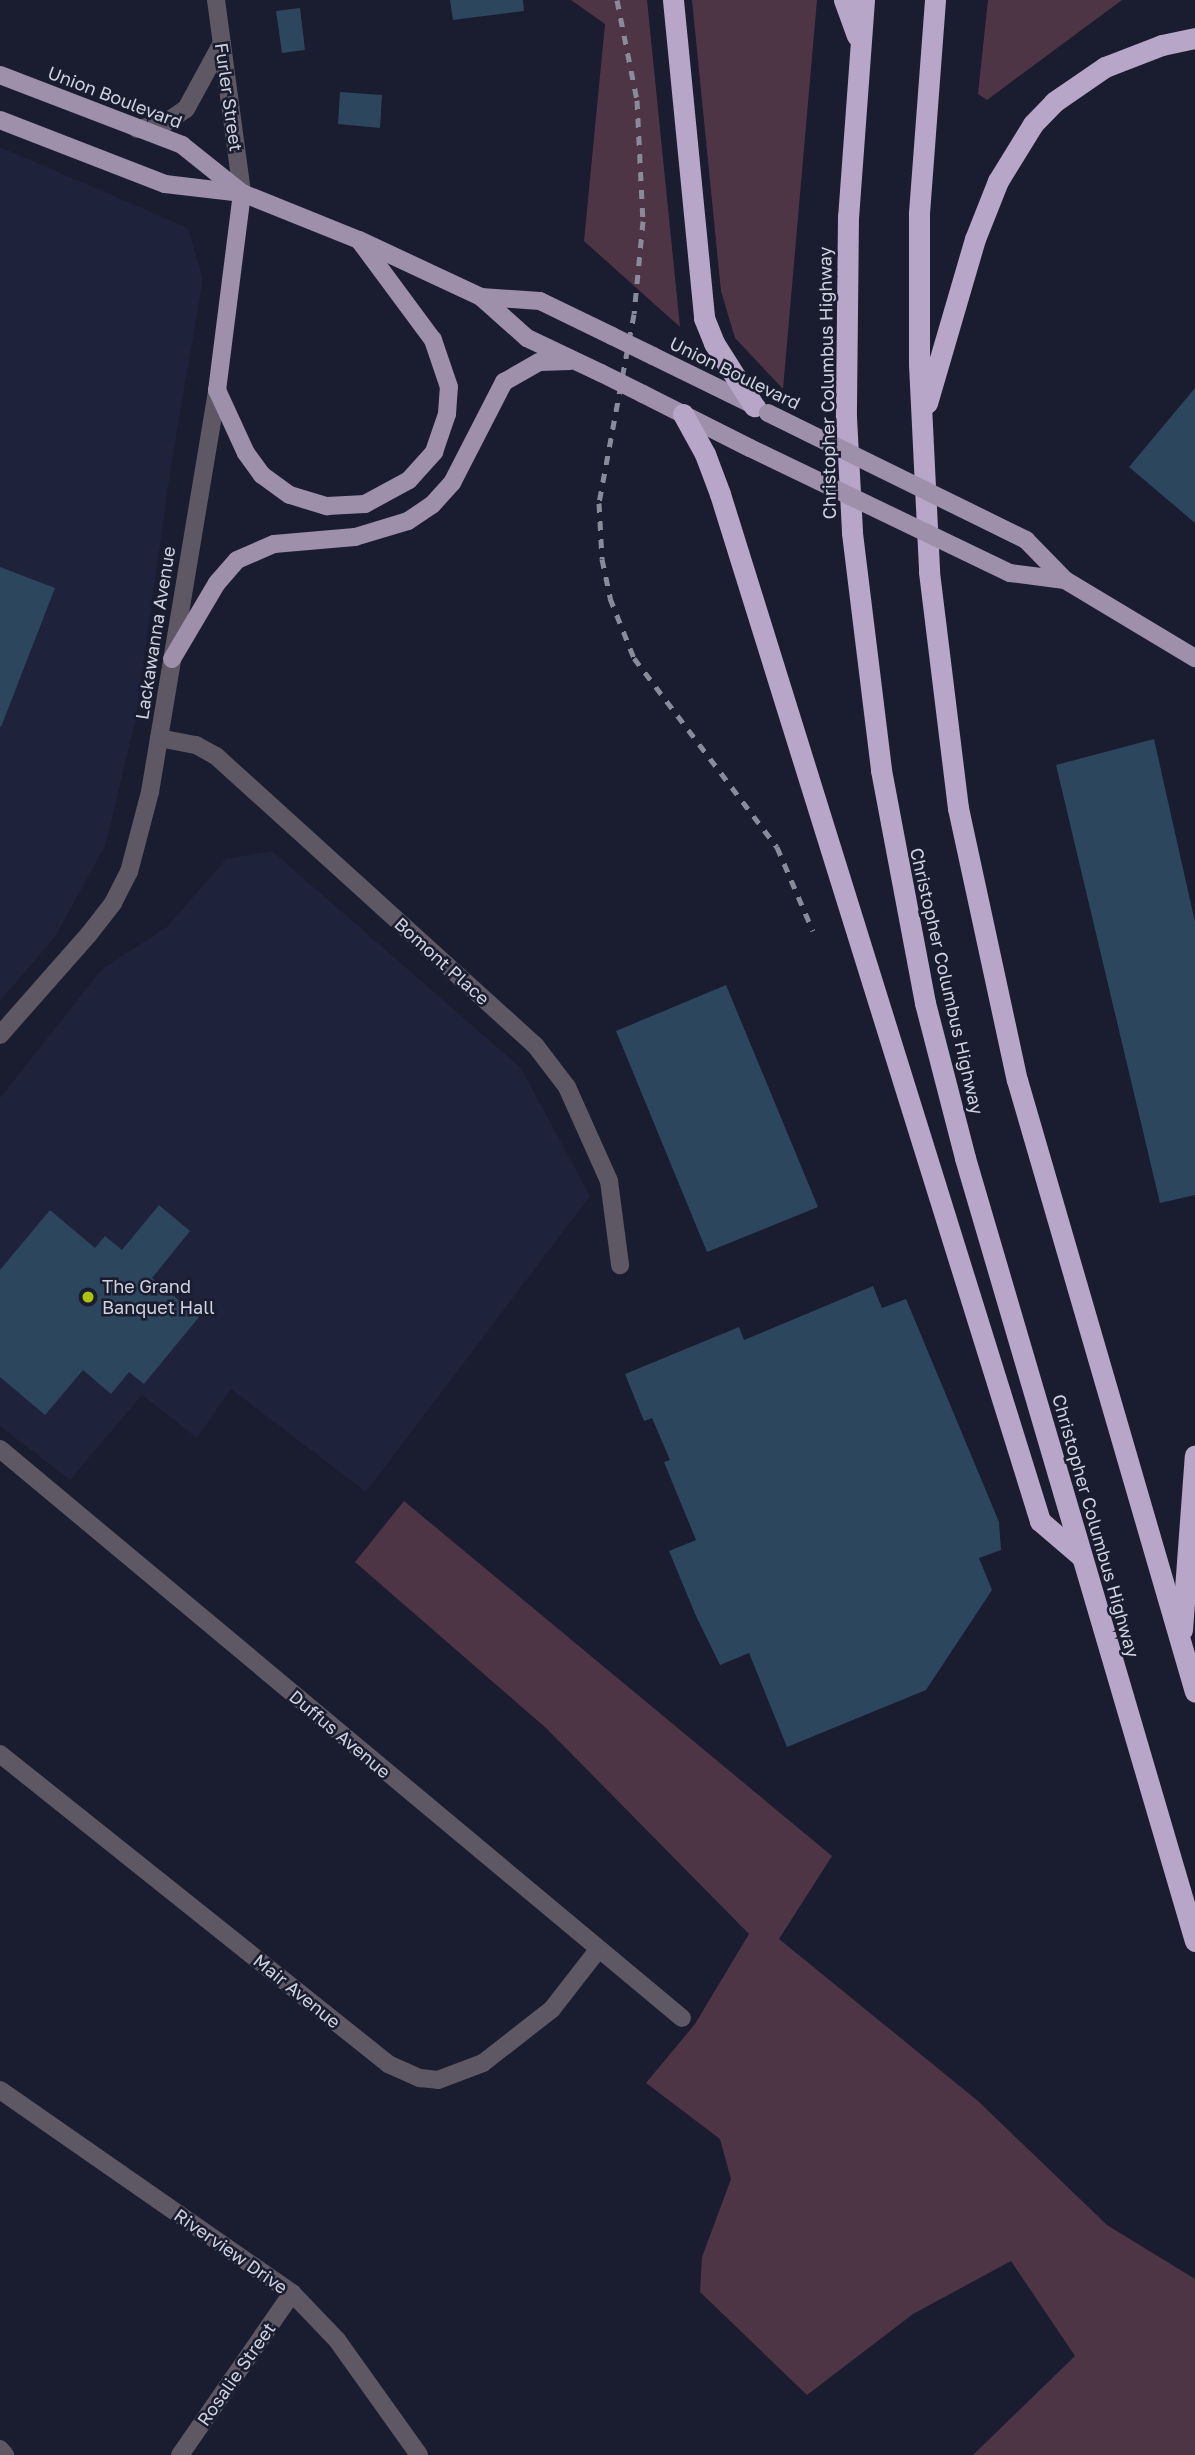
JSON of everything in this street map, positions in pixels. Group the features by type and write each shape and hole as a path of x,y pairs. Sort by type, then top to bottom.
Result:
{"highway":[{"path":"673,0 705,318 714,343 761,409"},
{"path":"844,0 859,41"},
{"name":"Christopher Columbus Highway","path":"864,0 848,216 846,417 852,533 880,770 909,926 944,1081 1195,1941"},
{"path":"935,0 919,213 921,422 941,690 980,925 1038,1156 1195,1692"},
{"path":"921,422 975,239 998,181 1033,124 1054,102 1105,66 1162,45 1195,38"},
{"path":"683,414 705,454 720,494 1040,1521 1082,1557"},
{"path":"1181,1644 1195,1455"}],"main road":[{"name":"Union Boulevard","path":"0,75 182,145 243,193"},
{"name":"Union Boulevard","path":"0,120 166,184 243,193 359,240 481,298 527,338 750,448 1010,573 1065,580"},
{"name":"Lackawanna Avenue","path":"217,390 243,193"},
{"path":"217,390 253,465 278,488 302,500 327,506 365,504 394,491 426,463 446,421 445,370 433,340 359,240"},
{"name":"Union Boulevard","path":"481,298 540,301 1027,540 1065,580 1195,658"},
{"path":"172,659 217,583 237,560 274,544 355,537 408,521 432,505 452,484 505,382 539,362 577,362"}],"street":[{"name":"Furler Street","path":"216,0 243,193"},
{"path":"137,129 165,123 186,109 222,43"},
{"name":"Lackawanna Avenue","path":"0,1035 113,903 142,831 217,390"},
{"name":"Bomont Place","path":"159,738 196,745 216,756 535,1045 567,1087 609,1181 620,1238 620,1265"},
{"name":"Duffus Avenue","path":"0,1449 682,2018"},
{"name":"Mair Avenue","path":"0,1754 388,2063 420,2078 438,2080 483,2063 552,2009 598,1950"},
{"name":"Riverview Drive","path":"0,2090 292,2293 352,2359 419,2455"},
{"name":"Rosalie Street","path":"180,2455 292,2293"},
{"path":"0,2449 5,2455"}],"shaded area":[{"path":"571,0 647,0 680,327 584,241 605,24"},
{"path":"692,0 817,0 783,389 735,338 721,291"},
{"path":"988,0 1122,0 987,100 978,94"},
{"path":"0,147 188,228 203,279 171,466 135,722 106,844 55,937 0,1001"},
{"path":"272,851 521,1068 590,1196 366,1492 231,1389 197,1438 142,1395 70,1480 0,1426 0,1098 101,970 167,927 226,859"},
{"path":"404,1501 832,1856 779,1939 978,2101 1107,2225 1195,2279 1195,2455 973,2455 1075,2356 1011,2261 913,2314 807,2395 700,2292 702,2257 731,2179 720,2139 646,2083 695,2024 749,1934 546,1728 355,1562"}],"building":[{"path":"450,0 523,0 524,11 453,20"},
{"path":"300,8 305,50 282,53 276,11"},
{"path":"340,92 382,95 380,128 338,124"},
{"path":"1195,388 1195,523 1129,467"},
{"path":"0,567 55,588 1,727 0,726"},
{"path":"1154,739 1195,922 1195,1195 1160,1203 1056,765"},
{"path":"726,985 818,1207 707,1252 616,1031"},
{"name":"The Grand Banquet Hall","path":"159,1205 190,1231 152,1278 199,1317 144,1384 129,1372 111,1394 83,1370 45,1415 0,1377 0,1270 50,1210 95,1248 105,1236 122,1250"},
{"path":"873,1286 882,1308 906,1299 999,1522 1001,1550 979,1558 992,1590 926,1690 787,1747 749,1653 720,1665 696,1616 669,1551 696,1540 664,1462 670,1460 652,1418 644,1421 625,1374 739,1327 744,1340"}],"railway":[{"path":"617,0 637,100 643,221 634,314 599,503 602,559 610,598 634,658 777,847 813,931"}],"place":[{"name":"The Grand Banquet Hall","path":"88,1297"}]}
